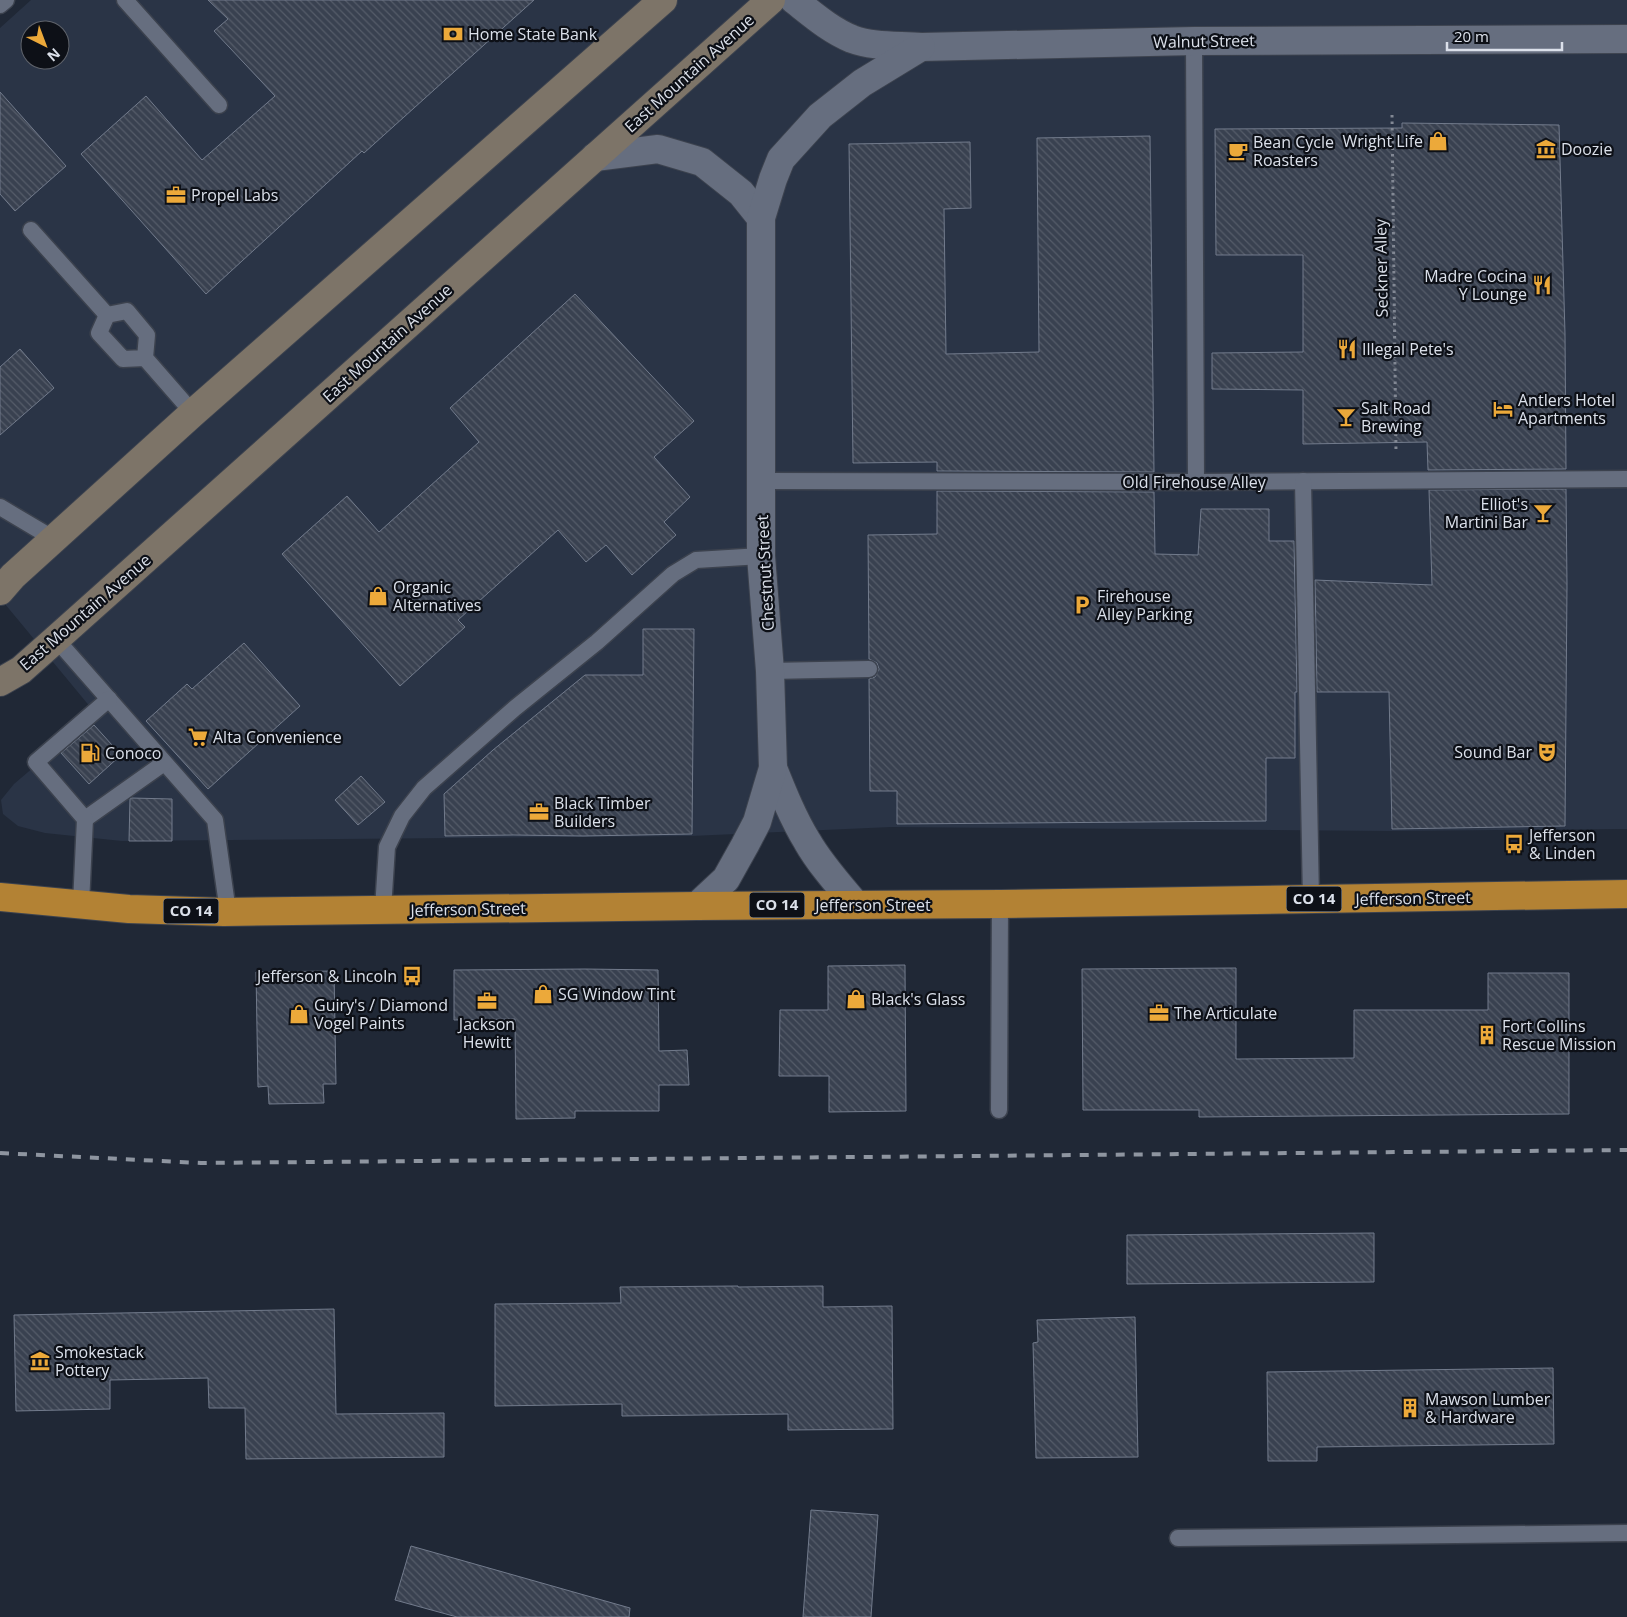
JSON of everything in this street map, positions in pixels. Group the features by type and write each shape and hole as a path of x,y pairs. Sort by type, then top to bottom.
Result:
{"highway":[{"name":"Jefferson Street","path":"0,896 129,909 228,912 1000,904 1627,894"}],"street":[{"path":"0,590 13,576 193,413 663,0"},
{"name":"East Mountain Avenue","path":"0,682 22,670 771,0"},
{"name":"Walnut Street","path":"794,0 829,27 853,39 876,44 921,47 1194,41 1627,39"},
{"name":"Chestnut Street","path":"697,906 726,879 745,845 757,822 772,768 770,671 761,556 761,218 773,179 782,159 813,123 862,83 921,47"},
{"path":"595,157 658,149 702,162 741,193 761,218"},
{"path":"772,768 791,813 807,842 856,905"}],"lane":[{"path":"0,5 6,0"},
{"path":"125,0 219,105"},
{"path":"1194,41 1196,482"},
{"path":"31,230 107,315"},
{"path":"107,315 127,311 147,335 146,358 193,413"},
{"path":"107,315 99,333 123,359 146,358"},
{"name":"Old Firehouse Alley","path":"762,481 1196,482 1627,479"},
{"path":"1302,481 1311,899"},
{"path":"0,507 54,539"},
{"path":"383,909 387,847 402,816 424,788 515,708 597,642 673,574 696,560 761,556"},
{"path":"56,639 215,820 228,912"},
{"path":"770,671 869,669"},
{"path":"81,904 85,819 36,762 110,699"},
{"path":"85,819 164,762"},
{"path":"999,1110 1000,904"},
{"path":"1178,1538 1627,1533"}],"path":[{"name":"Seckner Alley","path":"1392,115 1397,481"}],"shaded area":[{"path":"31,0 1627,0 1627,829 1391,831 891,827 691,836 122,841 45,833 18,826 3,814 1,800 14,784 96,714 0,598 0,28"}],"building":[{"path":"208,0 534,0 364,153 362,151 206,294 81,154 146,96 202,160 275,96 214,31 228,19"},
{"path":"0,92 66,166 15,211 0,194"},
{"path":"1402,123 1559,125 1565,334 1566,469 1428,470 1427,442 1303,444 1303,390 1212,389 1212,353 1303,352 1303,255 1216,255 1215,129 1402,128"},
{"path":"1150,136 1154,472 937,471 937,462 853,463 849,144 970,142 971,208 944,209 946,354 1039,352 1037,138"},
{"path":"575,294 694,421 654,457 690,497 664,522 676,535 632,575 606,545 586,562 558,530 458,620 465,627 400,686 282,554 347,496 379,532 479,442 450,408"},
{"path":"20,349 54,388 0,435 0,367"},
{"path":"1566,489 1565,826 1392,829 1389,692 1317,692 1315,580 1432,585 1429,490"},
{"name":"Firehouse Alley Parking","path":"937,491 1154,492 1155,554 1198,555 1201,509 1269,509 1269,541 1294,541 1297,692 1295,692 1295,758 1266,758 1266,821 897,824 897,791 870,791 869,679 875,677 879,669 877,663 869,659 868,535 937,534"},
{"path":"643,629 694,629 692,834 445,836 444,794 493,750 585,675 643,675"},
{"path":"244,643 300,706 208,789 146,721 187,684 192,689"},
{"name":"Conoco","path":"94,725 121,755 89,784 61,753"},
{"path":"361,776 385,802 358,825 335,800"},
{"name":"Conoco","path":"131,798 172,799 172,841 129,841"},
{"path":"905,965 906,1111 829,1112 829,1076 779,1076 780,1010 828,1010 828,966"},
{"path":"1236,968 1236,1059 1354,1058 1354,1010 1488,1010 1488,973 1569,973 1569,1114 1199,1117 1199,1110 1083,1110 1082,969"},
{"path":"454,970 658,970 659,1051 687,1050 689,1085 659,1085 659,1111 575,1111 575,1118 516,1119 515,1019 454,1020"},
{"path":"334,971 336,1084 323,1084 324,1103 269,1104 268,1086 258,1087 256,972"},
{"path":"1374,1233 1374,1282 1127,1284 1127,1235"},
{"path":"823,1286 823,1307 892,1306 893,1429 788,1430 788,1414 622,1416 622,1404 495,1406 495,1304 621,1303 620,1287"},
{"path":"334,1309 336,1414 444,1413 444,1457 246,1459 245,1408 209,1408 208,1378 110,1380 110,1409 16,1411 14,1315"},
{"path":"1135,1317 1138,1457 1036,1458 1033,1343 1038,1342 1037,1320"},
{"name":"Mawson Lumber & Hardware","path":"1553,1368 1554,1444 1317,1447 1317,1461 1268,1461 1267,1372"},
{"path":"811,1510 878,1515 871,1617 803,1617"},
{"path":"411,1546 630,1608 629,1617 457,1617 395,1600"}],"railway":[{"path":"0,1153 201,1163 1627,1150"}],"place":[{"name":"Home State Bank","path":"453,34"},
{"name":"Wright Life","path":"1438,141"},
{"name":"Doozie","path":"1546,149"},
{"name":"Bean Cycle Roasters","path":"1238,151"},
{"name":"Propel Labs","path":"176,195"},
{"name":"Madre Cocina Y Lounge","path":"1542,285"},
{"name":"Illegal Pete's","path":"1347,349"},
{"name":"Antlers Hotel Apartments","path":"1503,409"},
{"name":"Salt Road Brewing","path":"1346,417"},
{"name":"Elliot's Martini Bar","path":"1543,513"},
{"name":"Organic Alternatives","path":"378,596"},
{"name":"Firehouse Alley Parking","path":"1082,605"},
{"name":"Alta Convenience","path":"198,737"},
{"name":"Sound Bar","path":"1547,752"},
{"name":"Conoco","path":"90,753"},
{"name":"Black Timber Builders","path":"539,812"},
{"name":"Jefferson & Linden","path":"1514,844"},
{"name":"Jefferson & Lincoln","path":"412,976"},
{"name":"SG Window Tint","path":"543,994"},
{"name":"Black's Glass","path":"856,999"},
{"name":"Jackson Hewitt","path":"487,1001"},
{"name":"The Articulate","path":"1159,1013"},
{"name":"Guiry's / Diamond Vogel Paints","path":"299,1014"},
{"name":"Fort Collins Rescue Mission","path":"1487,1035"},
{"name":"Smokestack Pottery","path":"40,1361"},
{"name":"Mawson Lumber & Hardware","path":"1410,1408"}]}
